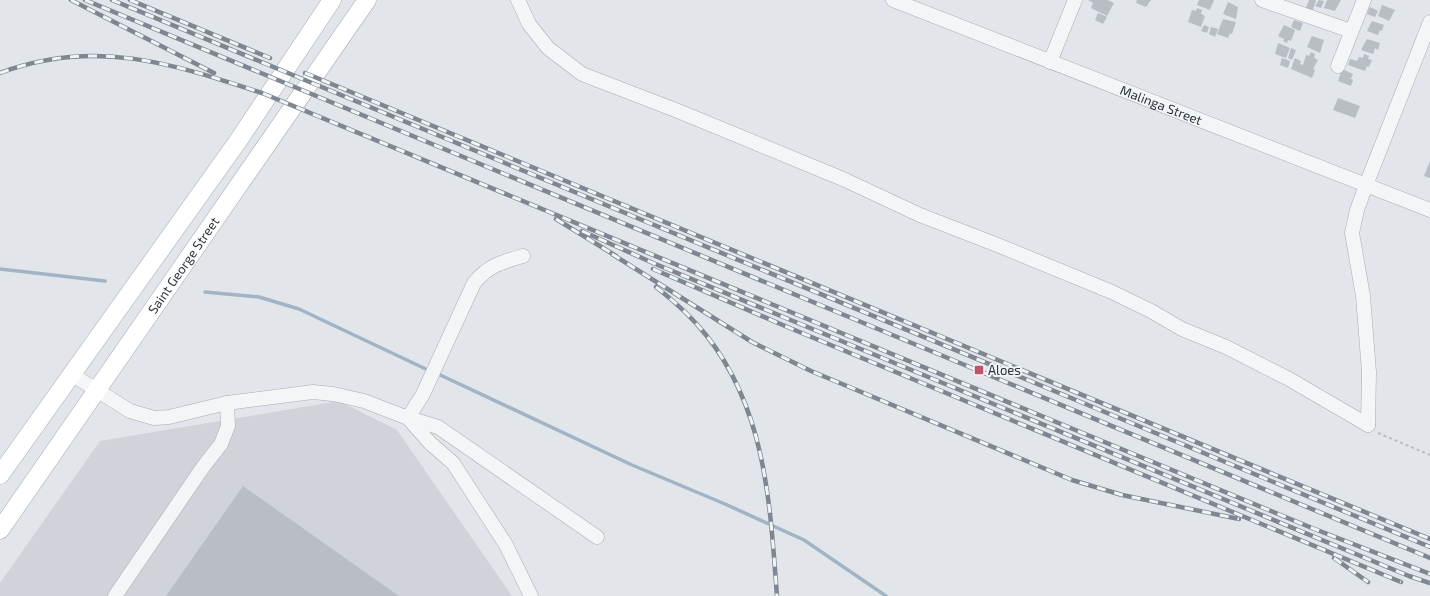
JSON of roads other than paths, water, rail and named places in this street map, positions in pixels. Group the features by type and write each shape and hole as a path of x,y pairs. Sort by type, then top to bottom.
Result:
{"main road":[{"name":"Saint George Street","path":"0,475 238,141 332,0"},
{"name":"Saint George Street","path":"0,530 367,0"}],"street":[{"path":"518,0 529,24 548,48 582,74 678,111 843,179 920,215 1112,292 1151,311 1182,329 1226,347 1289,378 1368,425 1369,372 1363,296 1352,233 1357,210 1366,185 1430,22"},
{"name":"Malinga Street","path":"893,0 1430,210"},
{"path":"1050,62 1075,0"},
{"path":"1338,66 1364,0"},
{"path":"1267,1 1351,32"},
{"path":"408,418 423,394 474,283 483,272 494,265 523,256"},
{"path":"71,374 130,411 154,418 169,417 227,403 313,392 326,393 364,401 408,418 438,427 597,537"},
{"path":"115,596 203,467 221,444 228,426 227,403"},
{"path":"408,418 430,443 453,463 506,545 531,596"}],"waterway":[{"path":"0,269 105,281"},
{"path":"205,292 259,297 299,309 430,371"},
{"path":"436,373 632,465 725,504 804,540 886,596"}],"railway":[{"path":"71,0 214,73"},
{"path":"85,0 1430,558"},
{"path":"112,0 1430,547"},
{"path":"130,0 270,58"},
{"path":"0,73 35,63 68,57 100,56 164,64 196,72 262,93 1312,528 1430,574"},
{"path":"305,73 1430,539"},
{"path":"556,219 616,256"},
{"path":"582,231 653,263 1409,576 1430,583"},
{"path":"612,254 752,342 811,371 1072,480 1122,495 1239,519"},
{"path":"653,269 785,326 1401,582"},
{"path":"656,287 682,309 706,335 726,364 741,394 753,426 761,459 771,527 777,596"},
{"path":"1334,558 1368,582"}],"place":[{"name":"Aloes","path":"979,370"}]}
